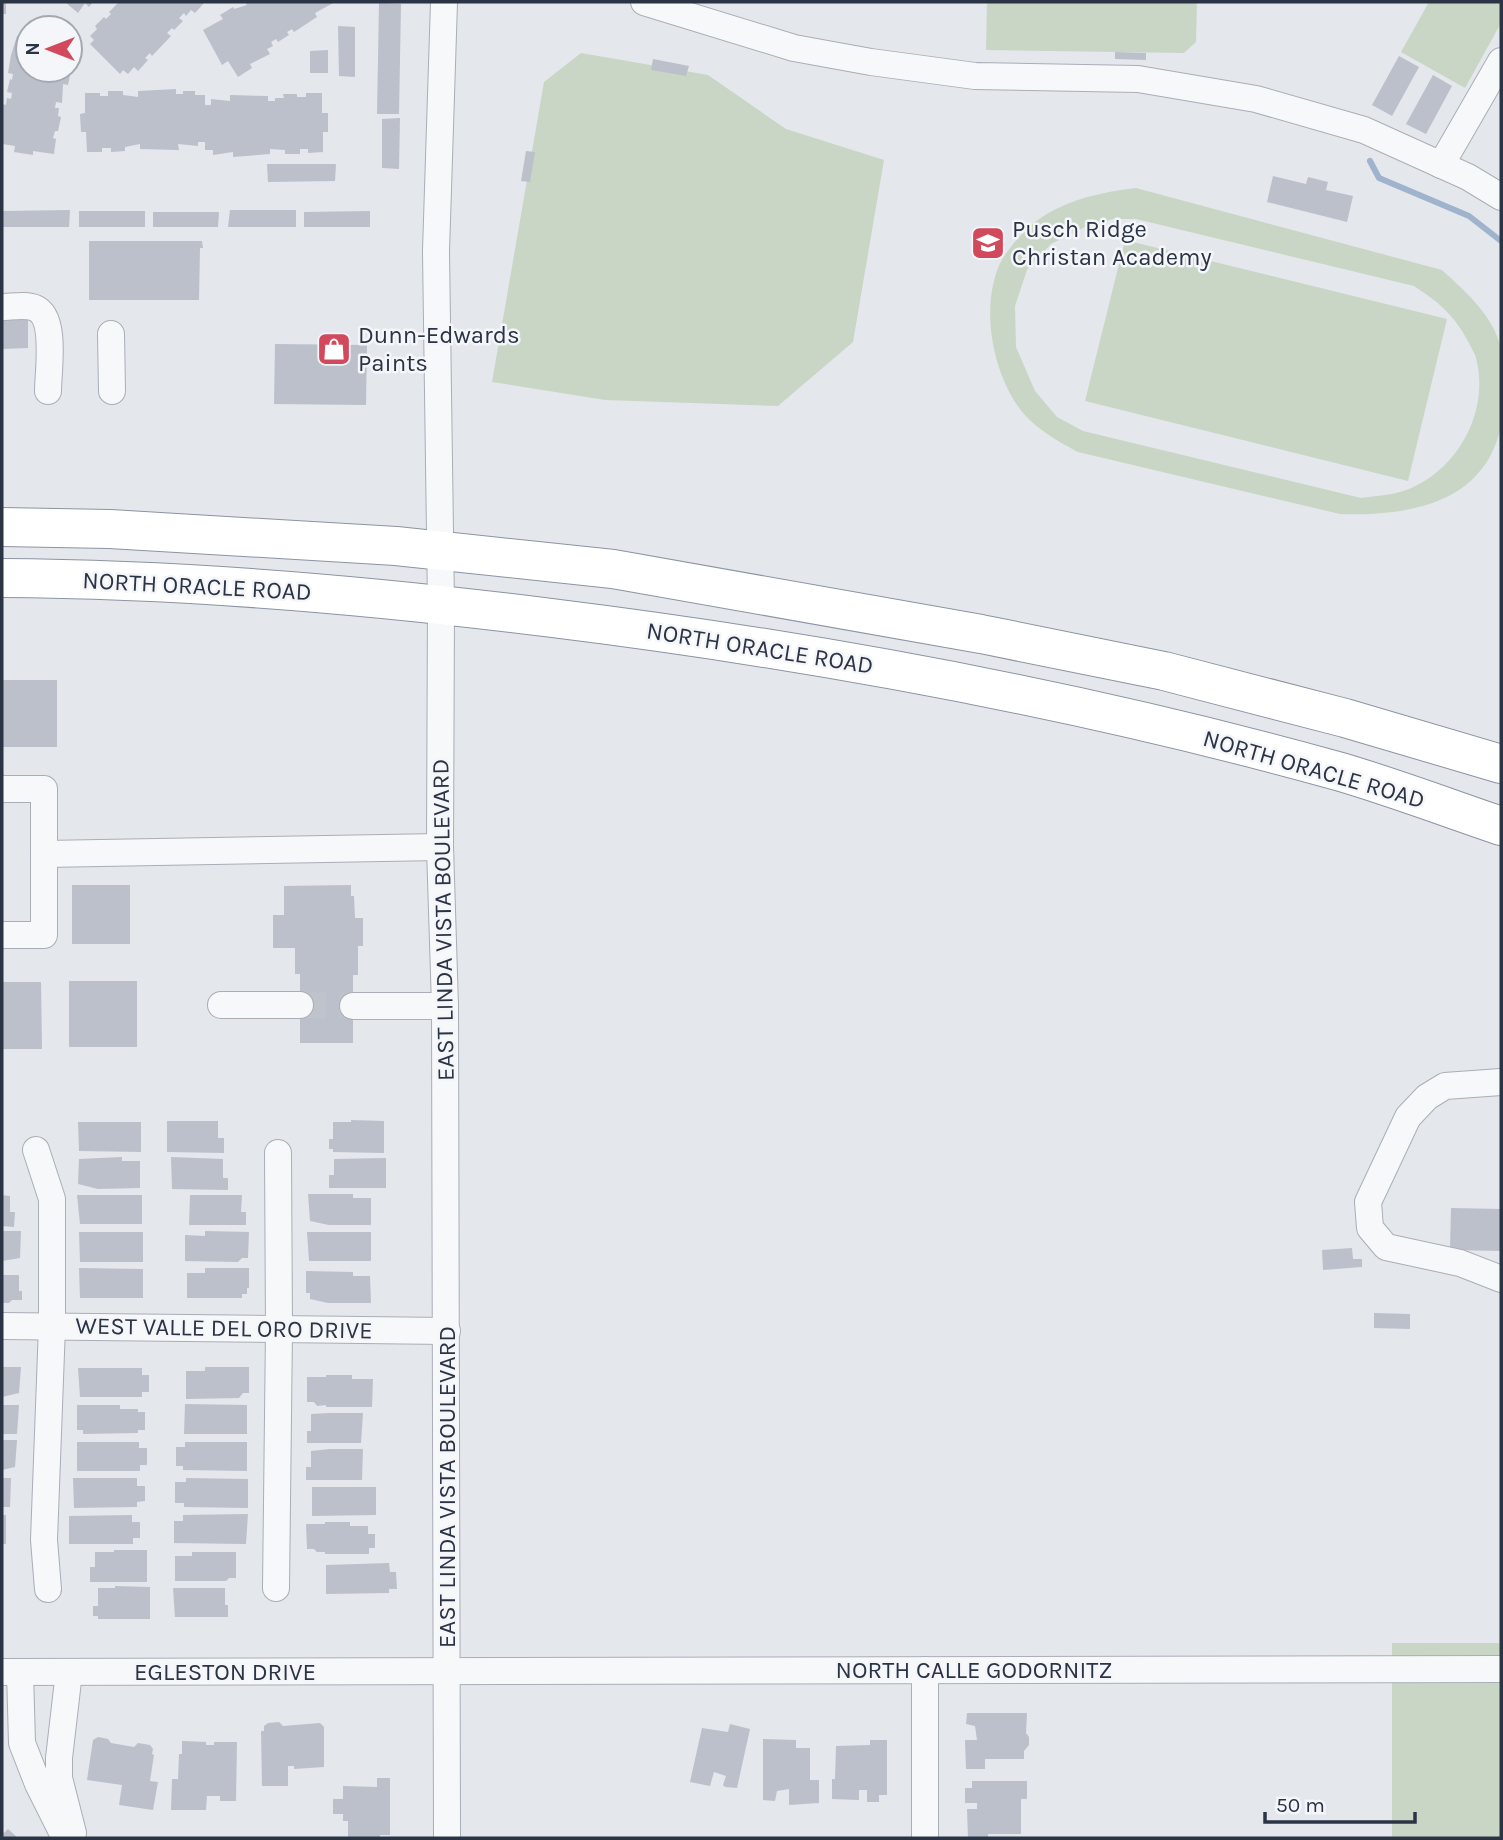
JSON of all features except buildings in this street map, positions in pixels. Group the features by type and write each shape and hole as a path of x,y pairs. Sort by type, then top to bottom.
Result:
{"highway":[{"name":"NORTH ORACLE ROAD","path":"2,527 138,531 440,550 613,569 994,636 1164,671 1345,718 1501,764"},
{"name":"NORTH ORACLE ROAD","path":"2,578 122,580 302,592 441,604 683,634 960,681 1167,728 1343,773 1501,826"}],"street":[{"name":"EAST LINDA VISTA BOULEVARD","path":"444,2 436,251 441,604 440,847 445,1006 447,1838"},
{"path":"644,2 794,48 871,62 975,76 1138,79 1256,99 1364,130 1468,177 1501,197"},
{"path":"1441,165 1501,61"},
{"path":"2,307 34,307 44,314 49,327 48,391"},
{"path":"111,334 113,391"},
{"path":"2,789 44,789 44,935 2,935"},
{"path":"44,855 440,847"},
{"path":"220,1005 300,1005"},
{"path":"353,1006 445,1006"},
{"path":"1501,1082 1445,1086 1427,1097 1408,1117 1368,1202 1370,1228 1387,1247 1460,1263 1501,1279"},
{"path":"36,1150 52,1199 52,1326 44,1540 48,1589"},
{"path":"276,1588 278,1153"},
{"name":"WEST VALLE DEL ORO DRIVE","path":"2,1326 447,1331"},
{"name":"NORTH CALLE GODORNITZ","path":"448,1672 1501,1669"},
{"path":"925,1670 925,1838"},
{"path":"11,1672 22,1743 38,1784 65,1838"},
{"name":"EGLESTON DRIVE","path":"11,1672 448,1672"},
{"path":"69,1672 60,1778 74,1838"},
{"path":"2,1719 22,1743"},
{"path":"22,1743 63,1725"}],"green space":[{"path":"987,2 1197,2 1196,42 1184,53 986,50"},
{"path":"1429,2 1501,3 1501,23 1465,88 1401,52"},
{"path":"581,53 708,75 786,129 884,160 853,342 778,406 605,400 492,382 544,82"},
{"path":"1136,188 1442,270 1486,315 1501,349 1500,430 1491,455 1477,475 1459,490 1438,501 1415,508 1340,514 1078,452 1035,425 1015,402 995,354 990,319 993,284 998,268 1020,236 1035,222 1061,206","holes":["1113,219 1136,219 1414,286 1446,310 1474,352 1479,378 1478,398 1466,436 1442,468 1409,489 1385,495 1361,498 1083,431 1057,417 1035,391 1016,347 1015,306 1027,270 1051,244 1087,226"]},
{"path":"1125,240 1447,319 1408,481 1085,401"},
{"path":"1392,1643 1501,1643 1501,1838 1392,1838"}],"waterway":[{"path":"1370,161 1379,178 1469,216 1501,241"}],"tunnel":[{"path":"300,1005 353,1006"}],"place":[{"name":"Pusch Ridge Christan Academy","path":"988,243"},
{"name":"Dunn-Edwards Paints","path":"334,349"}]}
